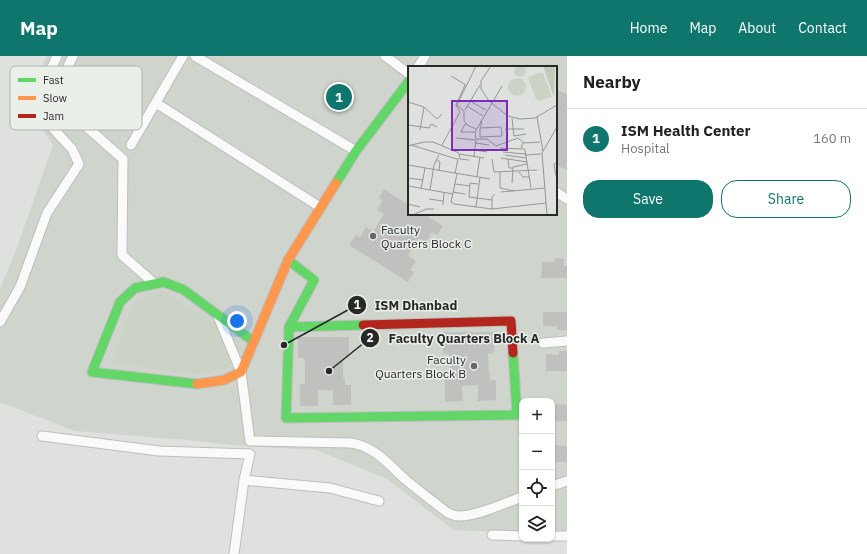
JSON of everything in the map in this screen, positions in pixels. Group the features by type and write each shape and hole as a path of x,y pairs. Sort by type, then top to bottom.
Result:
{"street":[{"path":"52,66 57,56"},
{"path":"68,66 73,56"},
{"path":"142,127 183,56"},
{"path":"195,56 356,151"},
{"path":"385,56 408,73"},
{"path":"419,66 425,56"},
{"path":"253,341 184,290 164,282 135,288 120,302 92,372 200,384 224,380 241,372 288,260 356,151 408,82"},
{"path":"156,103 320,207"},
{"path":"0,322 20,287 47,213 79,164 72,149 54,130"},
{"path":"90,130 123,159 122,255 155,284"},
{"path":"131,145 140,130"},
{"path":"557,193 567,199"},
{"path":"288,260 314,280 289,327 286,418 517,415 511,321 289,327"},
{"path":"218,316 241,372 250,440 362,444 376,452 407,481 448,513 454,515 460,516 476,513 519,498"},
{"path":"543,343 567,341"},
{"path":"42,436 159,451 250,454 244,480 236,554"},
{"path":"244,480 330,488 379,501"},
{"path":"555,485 567,481"},
{"path":"492,535 519,536"},
{"path":"555,536 567,536"}],"shaded area":[{"path":"47,56 567,56 567,535 555,534 555,398 519,398 519,533 454,530 385,478 317,450 244,446 75,431 0,402 0,289 15,253 53,145 43,130 142,130 142,66 42,66"},
{"path":"162,290 241,341 227,368 197,375 113,362 134,302"}],"building":[{"path":"557,90 567,94 567,170 557,165"},
{"name":"Faculty Quarters Block C","path":"384,189 408,204 408,215 426,215 443,226 437,235 432,232 426,242 419,238 410,252 408,256 416,261 410,270 414,272 408,282 349,245 356,235 360,237 366,227 373,232 384,214 377,210 383,200 379,198"},
{"path":"555,258 564,259 564,266 567,266 567,278 541,278 542,262 555,262"},
{"path":"543,312 567,312 567,330 557,330 557,326 543,326"},
{"name":"Faculty Quarters Block B","path":"443,332 494,332 494,353 488,353 490,380 496,380 496,400 478,401 478,385 462,386 463,401 445,402 445,379 450,379 450,360 449,354 443,354"},
{"path":"298,337 349,337 349,357 343,358 343,378 345,378 345,385 351,385 351,405 333,405 333,390 318,390 318,406 300,406 300,384 305,384 305,365 304,358 298,358"},
{"path":"559,351 567,351 567,371 546,371 546,354 559,355"},
{"path":"555,404 567,405 567,421 555,421"},
{"path":"555,445 567,446 567,462 555,462"}],"traffic: fast":[{"path":"336,183 356,151 408,82"},
{"path":"288,260 314,280 289,327 286,418 517,415 513,353"},
{"path":"197,384 92,372 120,302 135,288 164,282 184,290 253,341"},
{"path":"289,327 363,325"}],"traffic: slow":[{"path":"197,384 224,380 241,372 288,260 336,183"}],"traffic: jam":[{"path":"363,325 511,321 513,353"}],"place":[{"name":"ISM Health Center","path":"339,97"},
{"name":"Faculty Quarters Block C","path":"373,236"},
{"name":"ISM Dhanbad","path":"284,345"},
{"name":"Faculty Quarters Block B","path":"474,366"},
{"name":"Faculty Quarters Block A","path":"329,371"}]}
